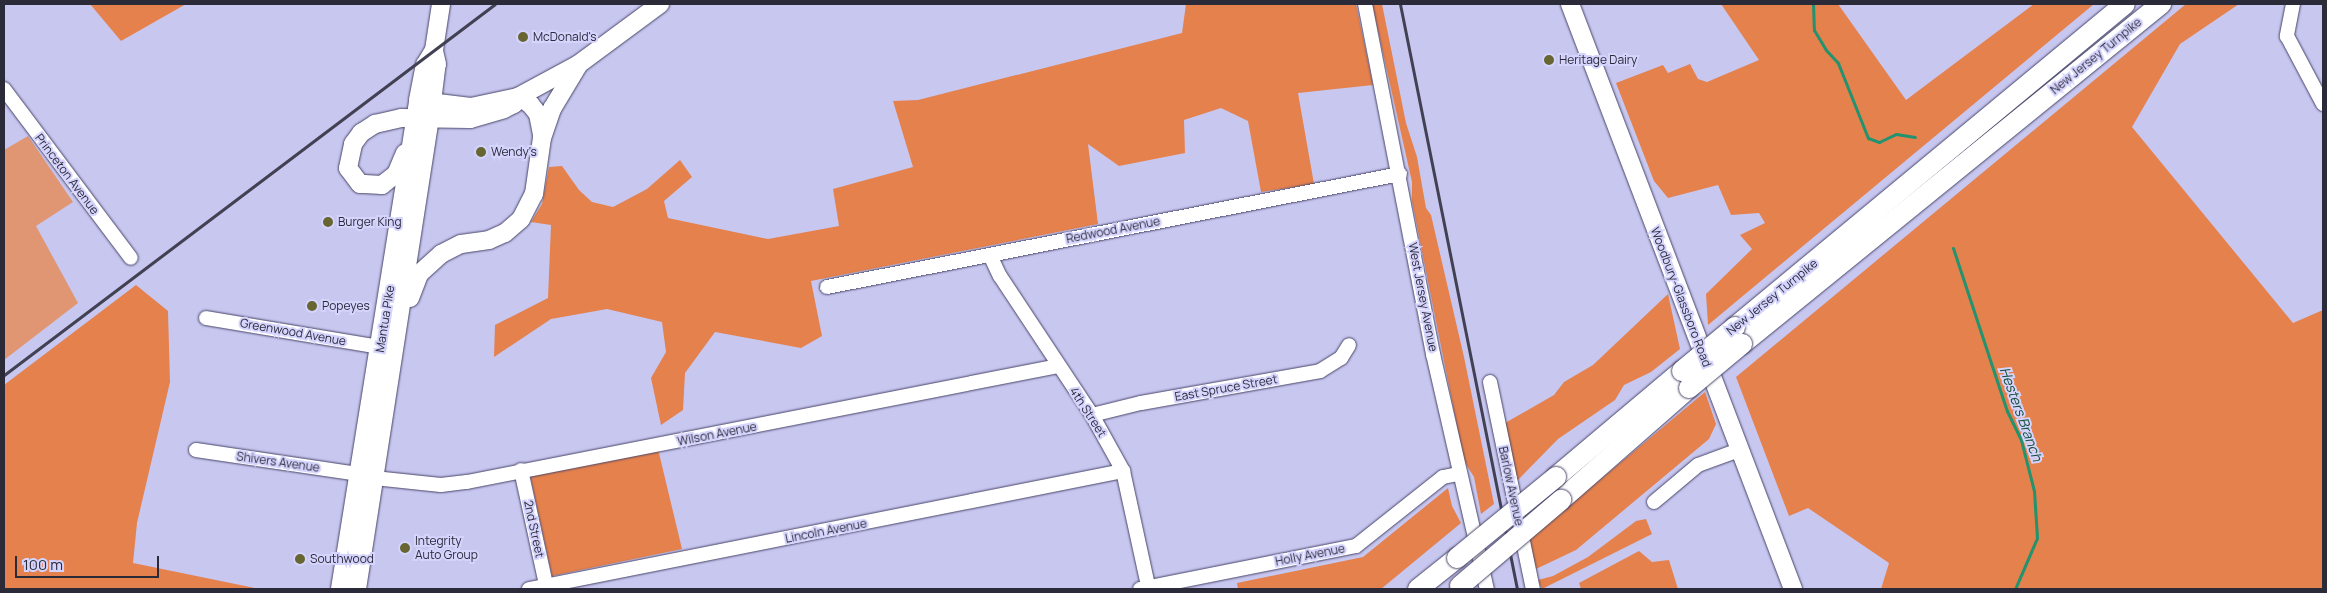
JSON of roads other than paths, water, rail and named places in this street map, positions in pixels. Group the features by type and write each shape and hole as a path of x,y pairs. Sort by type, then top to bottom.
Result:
{"highway":[{"name":"New Jersey Turnpike","path":"1739,336 2125,4"},
{"name":"New Jersey Turnpike","path":"1418,589 1556,477 1685,379 2160,4"},
{"name":"New Jersey Turnpike","path":"1458,587 1562,500 1685,379"}],"main road":[{"name":"Mantua Pike","path":"357,589 380,347 422,114 437,64 434,50 442,4"},
{"path":"422,114 471,107 518,97 580,64 660,4"},
{"name":"Woodbury-Glassboro Road","path":"1570,4 1739,450 1794,589"},
{"path":"387,395 398,376 410,298 418,274 441,254 460,244 489,240 505,233 521,219 534,194 542,138 558,97 580,64"},
{"path":"518,97 530,104 538,114 542,138"},
{"name":"Mantua Pike","path":"340,589 387,395 422,114"}],"street":[{"name":"West Jersey Avenue","path":"1365,4 1459,474 1487,589"},
{"path":"2293,4 2287,36 2323,104"},
{"name":"Princeton Avenue","path":"4,90 131,258"},
{"name":"Redwood Avenue","path":"827,287 1400,174"},
{"name":"4th Street","path":"990,254 1058,366 1092,415 1123,471 1144,588"},
{"name":"Greenwood Avenue","path":"206,318 380,347"},
{"name":"East Spruce Street","path":"1092,415 1142,403 1320,371 1341,358 1350,345"},
{"name":"Wilson Avenue","path":"367,476 441,485 1058,366"},
{"name":"Barlow Avenue","path":"1490,382 1533,589"},
{"name":"Shivers Avenue","path":"196,450 367,476"},
{"path":"1654,502 1698,465 1739,450"},
{"name":"2nd Street","path":"521,470 547,587"},
{"name":"Lincoln Avenue","path":"529,589 547,587 1123,471"},
{"name":"Holly Avenue","path":"1144,588 1356,546 1443,478 1459,474"}],"waterway":[{"name":"Hesters Branch","path":"1813,4 1814,30 1826,50 1838,63 1868,138 1879,142 1896,134 1915,137"},
{"name":"Hesters Branch","path":"1953,248 2007,411 2021,440 2034,491 2037,538 2015,589"}],"railway":[{"path":"4,375 495,4"},
{"path":"1400,4 1517,589"}],"place":[{"name":"McDonald's","path":"523,37"},
{"name":"Heritage Dairy","path":"1549,60"},
{"name":"Wendy's","path":"481,152"},
{"name":"Burger King","path":"328,222"},
{"name":"Popeyes","path":"312,306"},
{"name":"Integrity Auto Group","path":"405,548"},
{"name":"Southwood","path":"300,559"}]}
